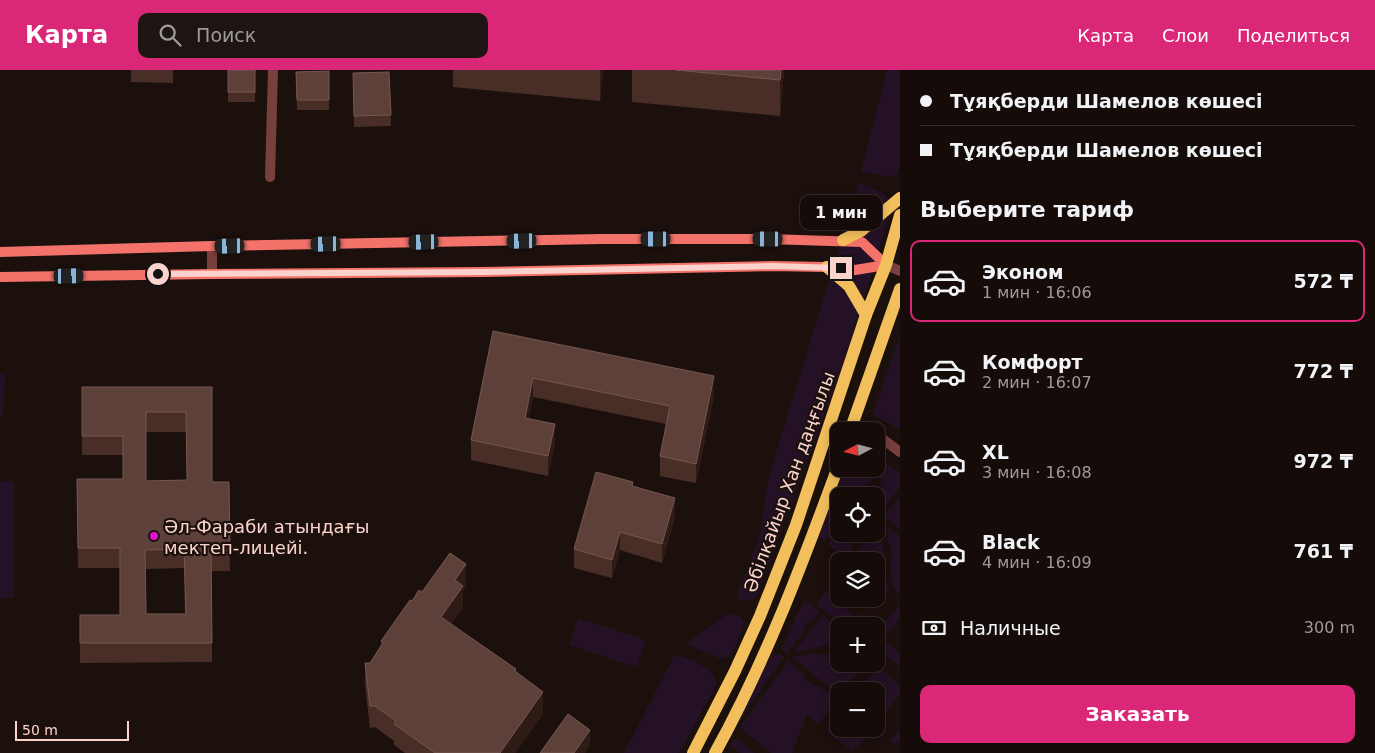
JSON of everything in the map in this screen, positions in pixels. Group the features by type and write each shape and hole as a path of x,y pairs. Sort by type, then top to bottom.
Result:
{"main road":[{"path":"843,240 861,231 900,198"},
{"name":"Әбілқайыр Хан даңғылы","path":"693,753 757,624 796,526 866,315 886,265 900,215"},
{"path":"827,267 849,286 866,315"},
{"path":"854,422 900,289"},
{"path":"715,753 754,677 812,537 834,478"}],"street":[{"path":"270,177 273,70"},
{"path":"0,252 610,239 843,240 862,242 886,265 900,271"},
{"path":"212,246 212,274"},
{"path":"0,277 483,272 771,266 827,267 855,270 886,265"},
{"path":"885,441 900,452"}],"shaded area":[{"path":"887,70 900,70 900,166 897,174 892,177 861,172"},
{"path":"859,183 882,193 893,205 839,375 757,596 747,601 742,600 736,598 760,534 768,479"},
{"path":"900,334 900,429 873,415"},
{"path":"0,374 5,374 3,417 0,417"},
{"path":"885,462 900,474 900,487 885,508 885,487 881,487 880,478 885,478"},
{"path":"838,478 872,478 866,487 835,487"},
{"path":"0,481 14,481 14,598 0,598"},
{"path":"900,496 900,529 885,515"},
{"path":"830,500 830,534 825,541 817,536"},
{"path":"886,525 900,536 900,594 893,589 890,562 892,562 891,547 889,547"},
{"path":"830,541 854,542 850,552 838,552 828,544"},
{"path":"864,542 882,542 883,552 856,552"},
{"path":"885,566 888,593 885,590"},
{"path":"827,590 830,592 830,607 845,607 855,616 857,614 860,617 833,617 816,604"},
{"path":"805,600 820,612 812,621 810,620 804,628 805,630 787,653 781,648"},
{"path":"900,604 900,618 885,637 885,623"},
{"path":"729,613 741,617 744,623 734,650 726,657 721,659 686,644"},
{"path":"823,615 830,622 830,645 794,652"},
{"path":"578,618 646,640 637,667 569,645"},
{"path":"885,642 900,654 900,667 885,654"},
{"path":"773,653 776,656 779,653 784,657 737,724 753,684"},
{"path":"818,653 818,655 830,653 830,672 858,672 849,682 830,682 830,688 792,657"},
{"path":"675,654 706,668 715,677 717,683 679,753 624,753"},
{"path":"788,661 806,675 804,678 816,687 818,685 830,694 830,709 819,724 807,715 792,753 771,753 740,727"},
{"path":"874,672 884,672 900,685 900,694 885,712 885,682 867,681"},
{"path":"900,728 900,741 894,744 889,741"},
{"path":"834,737 865,737 853,752"},
{"path":"737,738 755,753 740,753 731,746 732,741"}],"building":[{"path":"228,70 255,70 255,92 228,92"},
{"path":"676,70 781,70 780,80"},
{"path":"329,71 329,100 297,100 296,72"},
{"path":"389,72 391,115 354,116 353,73"},
{"path":"493,331 714,376 696,464 660,456 670,406 533,378 525,418 555,424 548,456 471,440"},
{"path":"82,387 212,387 212,482 229,482 230,551 211,551 212,643 80,643 80,615 120,615 120,548 78,548 77,479 123,479 123,436 82,436","holes":["146,412 186,412 187,480 146,481","184,549 186,614 146,614 145,550"]},
{"path":"596,472 633,482 632,486 675,498 662,544 620,532 612,560 574,549"},
{"path":"450,553 466,564 455,580 463,586 441,617 516,669 515,671 543,692 500,753 435,753 394,724 396,721 375,706 370,706 365,663 370,663 383,643 381,641 410,600 412,601 419,590 422,592"},
{"path":"568,714 590,730 574,753 540,753"}],"place":[{"name":"Әл-Фараби атындағы мектеп-лицейі.","path":"154,536"}],"route":[{"path":"158,274 483,272 771,266 841,268"}]}
